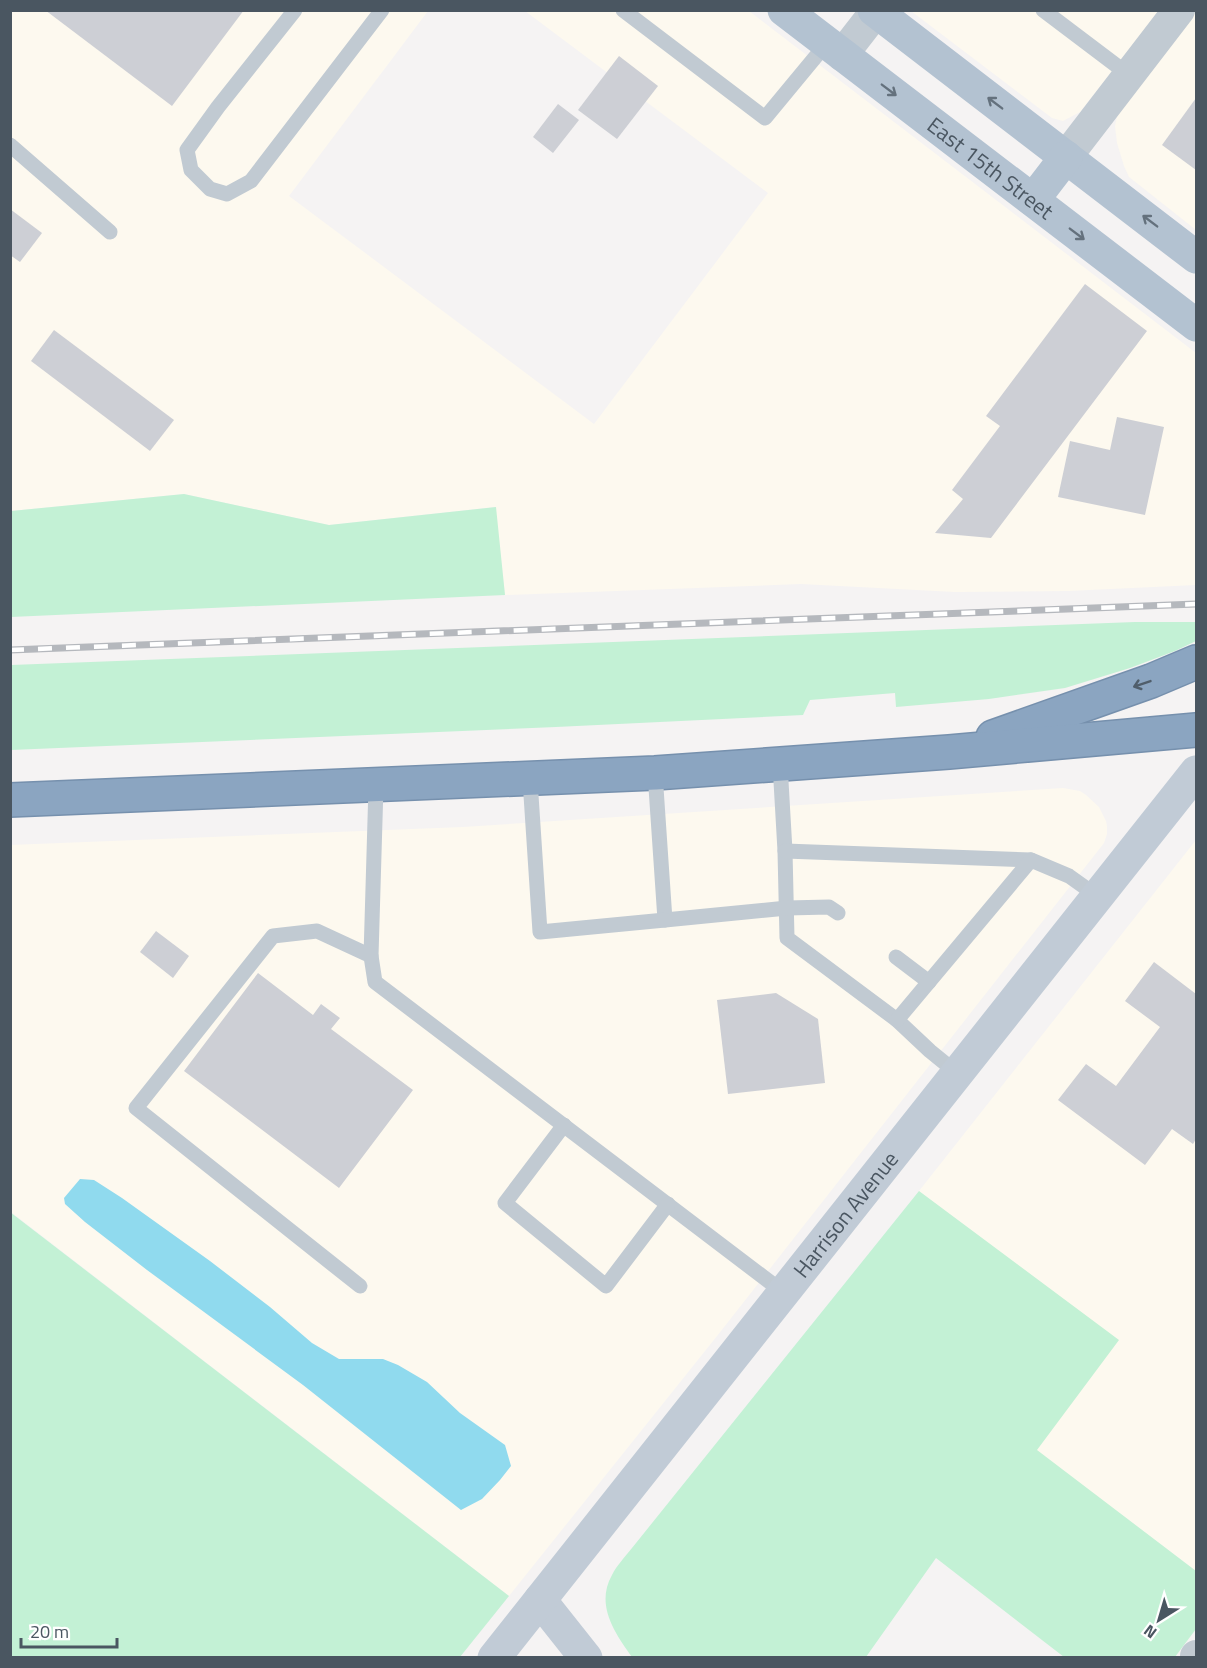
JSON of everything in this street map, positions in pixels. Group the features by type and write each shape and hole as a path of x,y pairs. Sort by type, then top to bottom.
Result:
{"highway":[{"path":"949,752 1151,681 1197,662"},
{"path":"10,800 655,773 949,752 1197,730"}],"main road":[{"name":"East 15th Street","path":"784,10 1197,325"},
{"path":"876,11 1197,257"},
{"path":"1033,200 1066,157"},
{"name":"Harrison Avenue","path":"494,1658 1197,772"},
{"path":"540,1600 586,1658"}],"street":[{"path":"1066,157 1179,10"},
{"path":"835,49 876,11"}],"lane":[{"path":"295,10 218,107 188,150 190,170 210,189 227,194 251,182 382,10"},
{"path":"623,10 765,118 835,49"},
{"path":"1043,10 1129,75"},
{"path":"10,145 110,232"},
{"path":"780,764 787,938 897,1020 957,1073"},
{"path":"655,773 664,920"},
{"path":"530,780 540,932 787,908 829,907 837,913"},
{"path":"376,786 371,956 375,981 783,1292"},
{"path":"785,851 1032,860 1069,876 1097,896"},
{"path":"897,1020 1032,860"},
{"path":"360,1286 136,1108 273,936 317,931 371,956"},
{"path":"896,957 929,982"},
{"path":"564,1125 505,1203 606,1286 668,1204"}],"shaded area":[{"path":"11,11 428,11 289,196 594,424 768,193 525,11 749,11 1196,353 1196,585 1068,591 955,592 801,584 505,595 495,507 329,525 184,494 11,511"},
{"path":"911,11 1159,11 1080,112 1063,121 1052,118"},
{"path":"1195,11 1196,230 1129,177 1117,143 1115,126 1118,112"},
{"path":"1063,788 1080,791 1099,807 1107,826 1104,843 721,1331 509,1596 11,1212 10,845 463,827"},
{"path":"1196,840 1196,1571 1036,1450 1118,1340 919,1191"}],"green space":[{"path":"184,494 329,525 496,507 505,595 11,617 11,511"},
{"path":"1135,622 1196,622 1196,641 1130,668 1065,688 989,699 896,707 895,693 810,700 803,715 11,750 11,665"},
{"path":"919,1191 1119,1340 1037,1450 1196,1571 1196,1629 1175,1657 1064,1657 936,1558 866,1657 632,1657 619,1638 606,1608 607,1586 614,1571"},
{"path":"10,1212 509,1596 460,1657 11,1657"}],"water":[{"path":"80,1179 94,1180 122,1198 210,1261 312,1343 339,1359 383,1359 427,1382 460,1413 505,1445 511,1466 482,1499 461,1510 303,1385 85,1222 65,1204 64,1198"}],"building":[{"path":"45,10 244,10 172,106"},
{"path":"619,56 658,86 617,139 578,110"},
{"path":"1196,98 1196,170 1162,145"},
{"path":"558,104 579,120 553,153 533,137"},
{"path":"10,209 42,233 20,262 10,255"},
{"path":"1085,284 1147,331 991,538 935,533 963,499 952,490 1000,426 986,416"},
{"path":"54,330 174,420 150,451 31,361"},
{"path":"1117,417 1164,427 1145,515 1058,497 1070,441 1110,450"},
{"path":"156,931 189,956 173,978 140,952"},
{"path":"1154,962 1196,994 1196,1139 1193,1144 1172,1129 1145,1165 1058,1100 1086,1064 1116,1086 1160,1027 1125,1001"},
{"path":"258,973 313,1015 321,1004 340,1018 331,1029 413,1090 339,1188 184,1071"},
{"path":"776,993 818,1019 825,1083 728,1094 717,1000"}],"railway":[{"path":"10,650 1196,604"}]}
